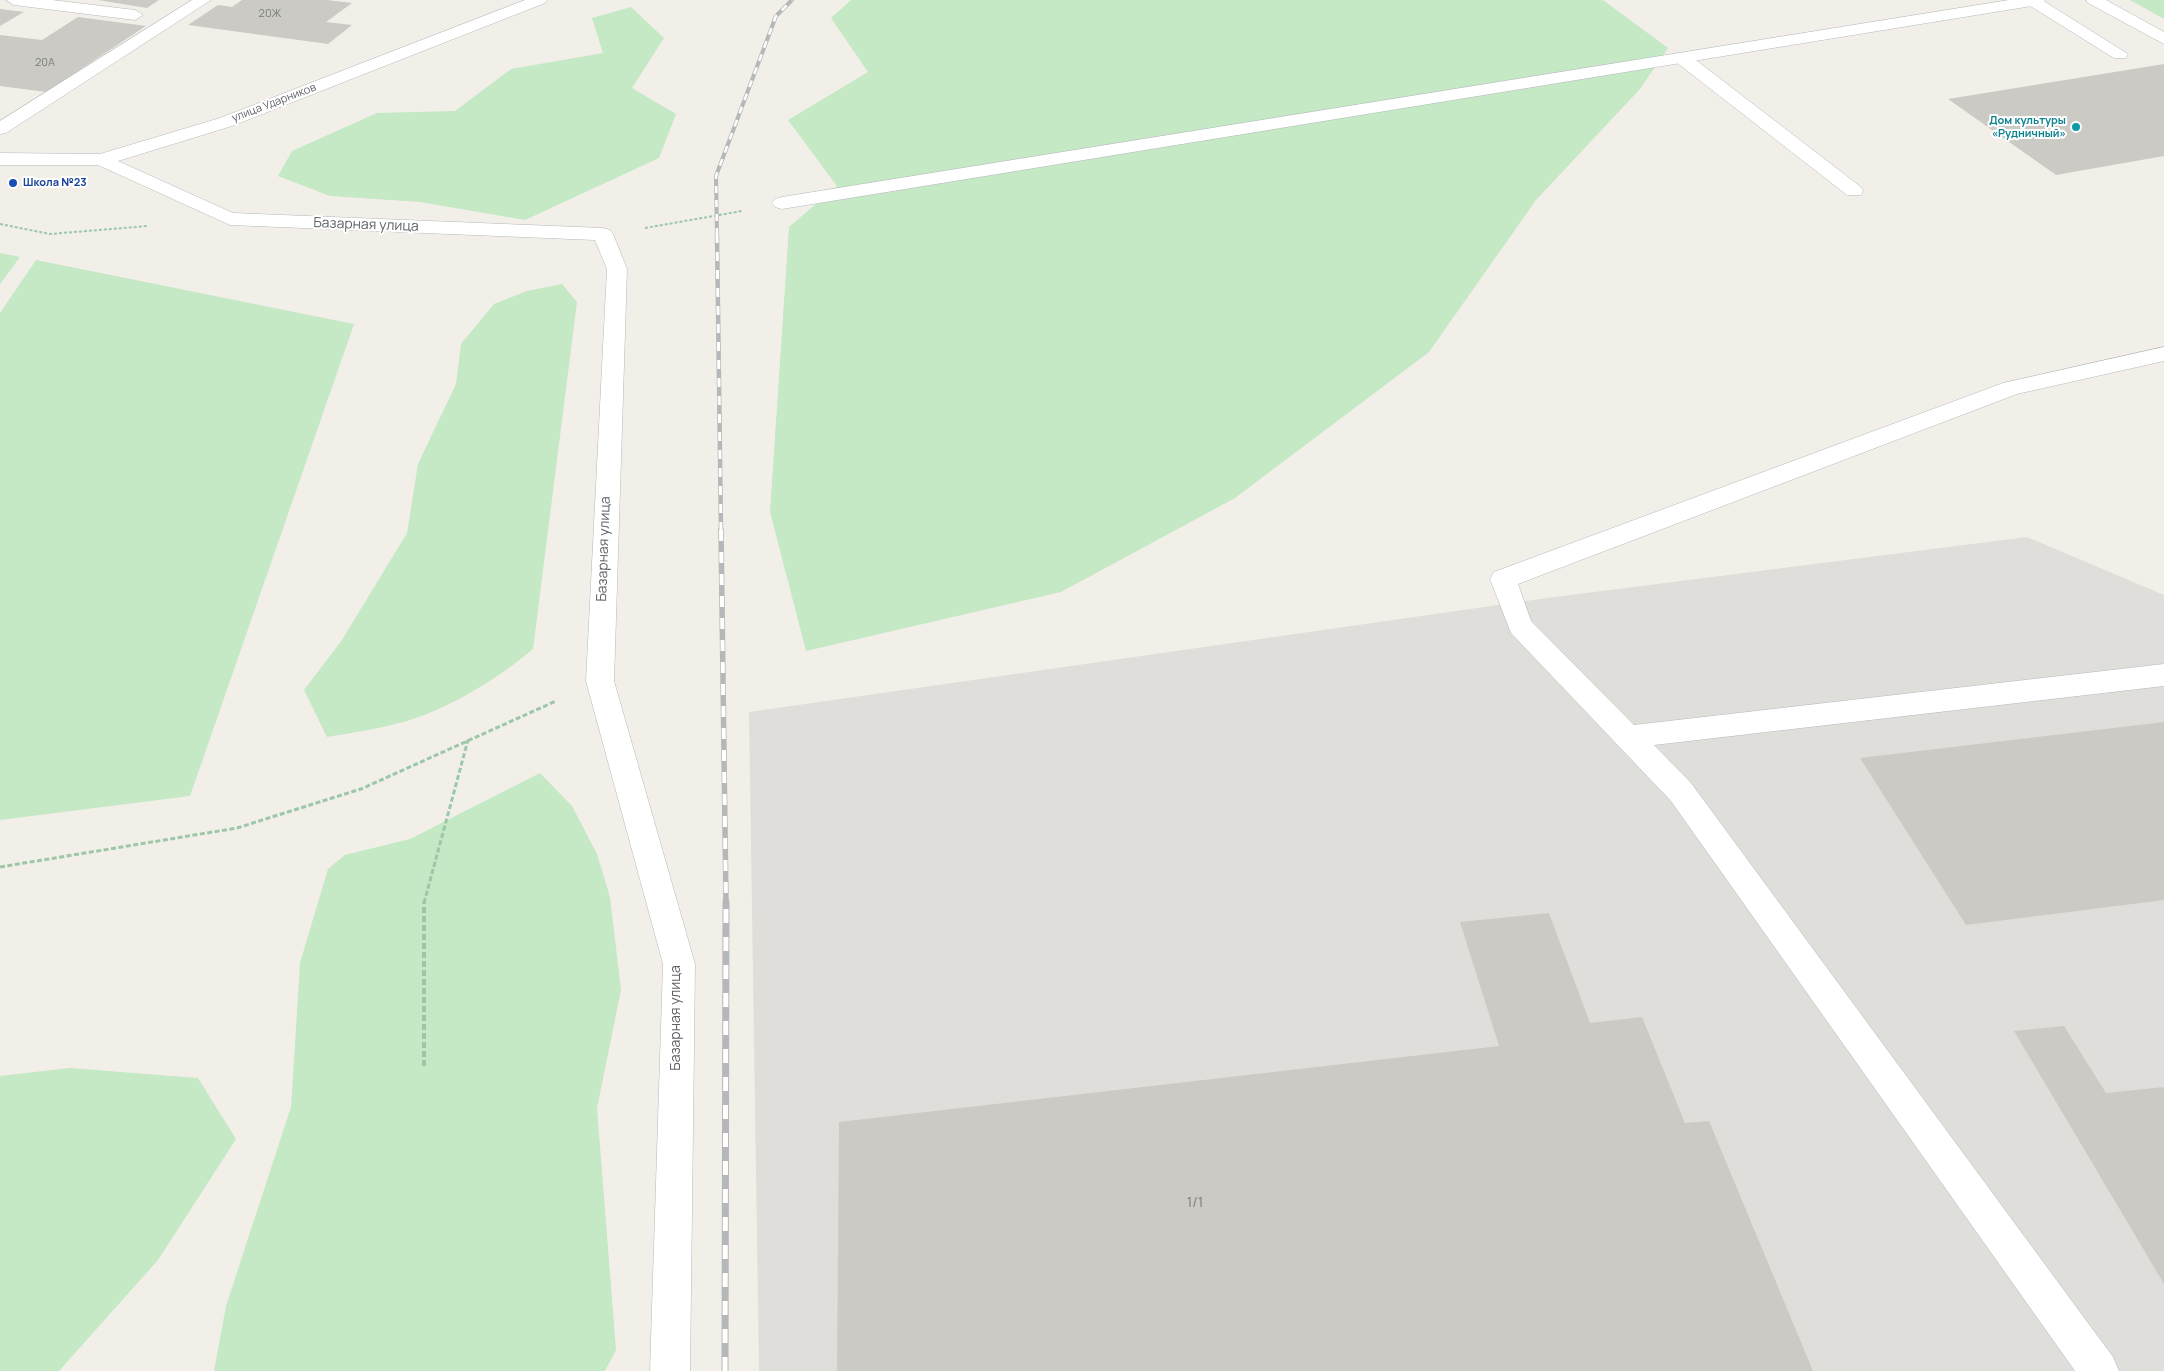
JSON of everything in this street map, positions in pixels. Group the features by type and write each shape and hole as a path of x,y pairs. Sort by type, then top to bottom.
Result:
{"street":[{"path":"14,0 136,15"},
{"path":"0,129 203,0"},
{"name":"улица Ударников","path":"0,159 101,160 226,122 539,0"},
{"path":"782,203 2036,0 2120,54"},
{"path":"2094,0 2164,39"},
{"path":"1682,58 1854,191"},
{"name":"Базарная улица","path":"101,160 230,219 603,234 617,269 600,681 678,964 670,1371"},
{"path":"2099,1371 1681,792 1520,626 1503,579 2011,388 2164,354"},
{"path":"1628,737 2164,675"}],"path":[{"path":"603,234 715,217 782,203"},
{"path":"0,224 50,234 154,225"},
{"path":"0,868 238,828 361,789 600,681"},
{"path":"424,1066 423,906 468,740"}],"shaded area":[{"path":"2027,537 2164,595 2164,1371 759,1371 749,712 1547,598"}],"green space":[{"path":"851,0 1603,0 1668,48 1640,89 1536,200 1429,352 1235,498 1061,592 806,651 770,512 789,227 837,186 788,120 868,72 831,18"},
{"path":"2130,0 2164,0 2164,19"},
{"path":"631,7 664,38 632,88 676,114 659,158 525,220 420,202 330,196 278,176 292,151 377,113 455,111 511,69 603,53 592,18"},
{"path":"0,253 20,257 0,284"},
{"path":"36,260 354,324 190,796 0,820 0,313"},
{"path":"562,284 577,302 533,649 486,683 432,712 387,726 327,737 304,690 342,640 407,533 418,464 456,384 461,344 494,304 527,291"},
{"path":"540,773 572,806 597,854 610,897 621,990 597,1108 616,1350 605,1371 214,1371 226,1306 291,1107 300,963 328,869 345,855 410,839"},
{"path":"70,1068 198,1078 236,1139 158,1260 59,1371 0,1371 0,1076"}],"building":[{"path":"98,0 159,0 147,8"},
{"path":"242,0 327,0 352,3 326,22 352,25 328,44 188,25 218,5 232,7"},
{"path":"0,9 24,12 0,26"},
{"path":"78,17 146,26 46,92 0,86 0,35 42,40"},
{"name":"Дом культуры «Рудничный»","path":"2164,64 2164,156 2056,175 1948,99"},
{"path":"2164,722 2164,900 1966,925 1860,758"},
{"path":"1549,913 1590,1023 1642,1017 1685,1123 1709,1121 1813,1371 837,1371 839,1122 1499,1046 1460,922"},
{"path":"2064,1026 2106,1093 2164,1087 2164,1284 2014,1031"}],"railway":[{"path":"717,235 716,176 776,16 792,0"},
{"path":"717,234 721,531"},
{"path":"721,530 726,903"},
{"path":"725,1371 726,903"}],"place":[{"name":"Дом культуры «Рудничный»","path":"2076,127"},
{"name":"Школа №23","path":"13,183"}]}
